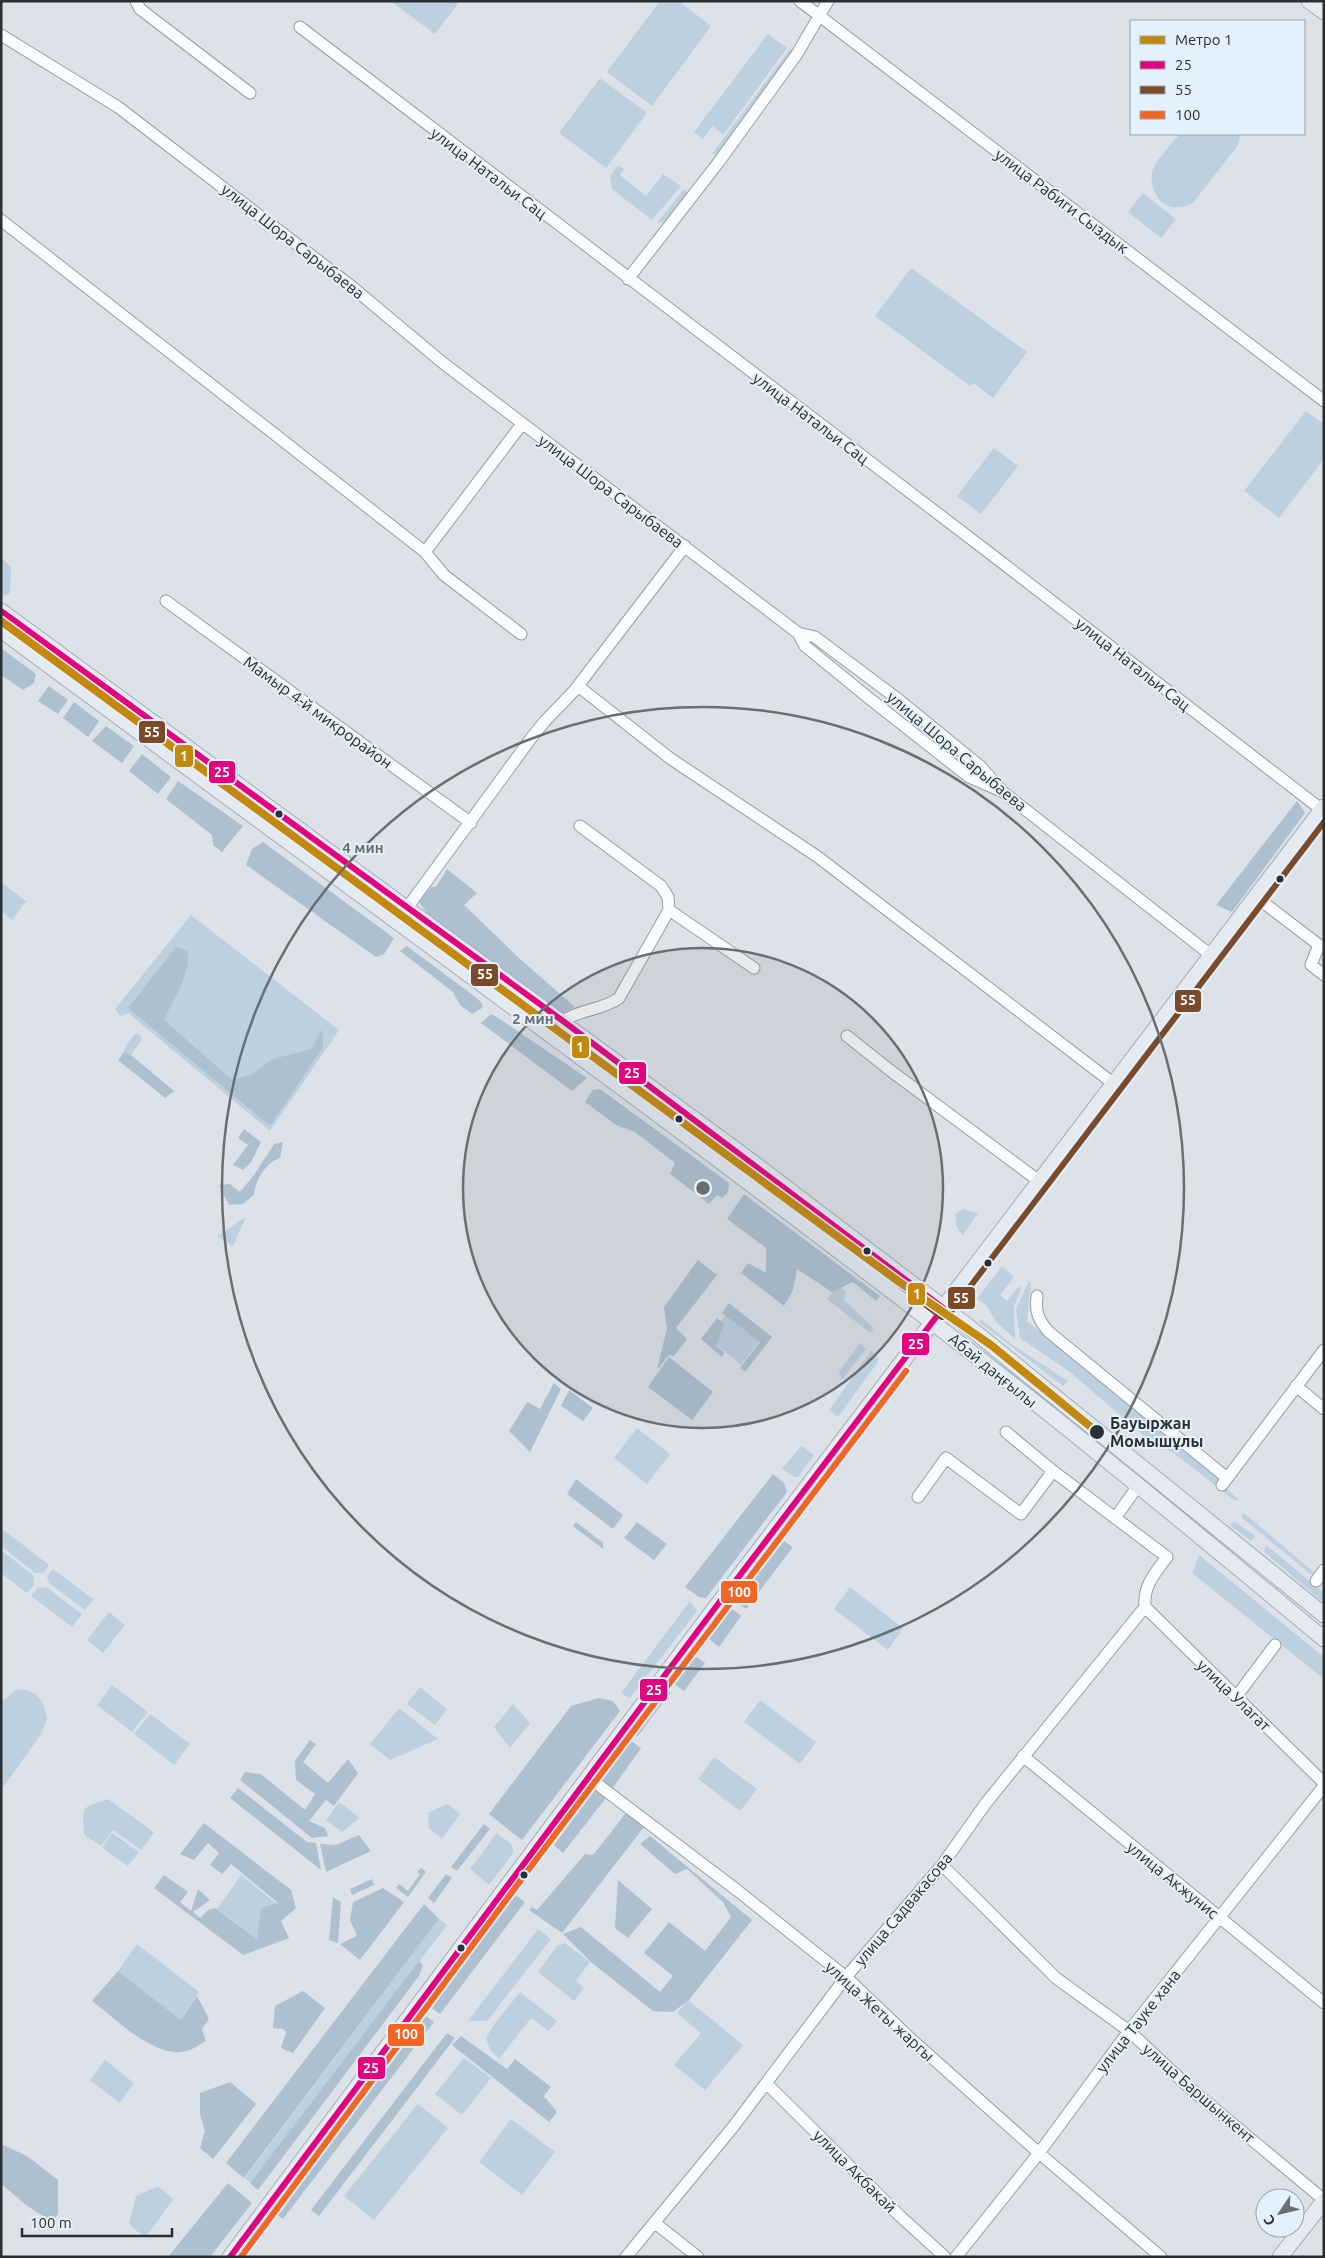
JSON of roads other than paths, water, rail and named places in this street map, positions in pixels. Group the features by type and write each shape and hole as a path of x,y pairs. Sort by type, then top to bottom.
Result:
{"main road":[{"path":"1309,1 1324,12"},
{"name":"Абай даңғылы","path":"1,611 743,1155 943,1308 1324,1615"},
{"name":"Абай даңғылы","path":"1,630 745,1179 932,1322 1138,1486 1324,1639"},
{"path":"230,2257 588,1777 1323,809"},
{"path":"1280,2257 1324,2201"}],"street":[{"path":"136,1 140,8 250,93"},
{"name":"улица Рабиги Сыздык","path":"800,1 1324,401"},
{"path":"628,279 724,155 797,54 818,15 828,1"},
{"name":"улица Натальи Сац","path":"300,27 1323,809"},
{"name":"улица Шора Сарыбаева","path":"1,35 118,107 351,286 443,363 522,424 798,633 815,637 900,700 980,766 1003,792 1212,956"},
{"path":"1,220 425,552 444,575 520,634"},
{"path":"425,552 522,424"},
{"path":"407,908 536,732 578,686 685,546"},
{"name":"Мамыр 4-й микрорайон","path":"166,600 471,822"},
{"path":"798,633 805,646 969,777 1003,792"},
{"path":"578,686 671,759 818,857 1114,1084"},
{"path":"562,1021 574,1014 608,1006 619,998 669,910 668,897 661,886 580,826"},
{"path":"1256,897 1322,943 1311,965 1324,975"},
{"path":"669,910 754,968"},
{"path":"848,1036 899,1077 1039,1182"},
{"path":"1037,1296 1035,1307 1037,1316 1048,1332 1225,1481 1324,1350"},
{"path":"1296,1386 1324,1408"},
{"path":"1006,1432 1115,1518 1138,1486"},
{"path":"918,1496 946,1458 1021,1514 1053,1470"},
{"name":"улица Садвакасова","path":"626,2257 767,2084 846,1977 942,1865 986,1803 1144,1607 1148,1583 1167,1557 1115,1518"},
{"path":"1316,1581 1324,1570"},
{"name":"улица Улагат","path":"1144,1607 1324,1785"},
{"path":"1236,1698 1275,1644"},
{"name":"улица Акжунис","path":"1023,1756 1218,1918 1324,2002"},
{"name":"улица Жеты жаргы","path":"588,1777 846,1977 911,2040 1161,2257"},
{"name":"улица Тауке хана","path":"956,2257 1039,2153 1129,2031 1324,1785"},
{"name":"улица Баршынкент","path":"942,1865 1056,1978 1129,2031 1191,2089 1324,2201"},
{"name":"улица Акбакай","path":"767,2084 900,2216 945,2257"},
{"path":"655,2223 698,2257"}],"metro line":[{"name":"1","path":"1,621 898,1281 991,1345 1097,1432"}],"place":[{"name":"Бауыржан Момышұлы","path":"1097,1432"}]}
